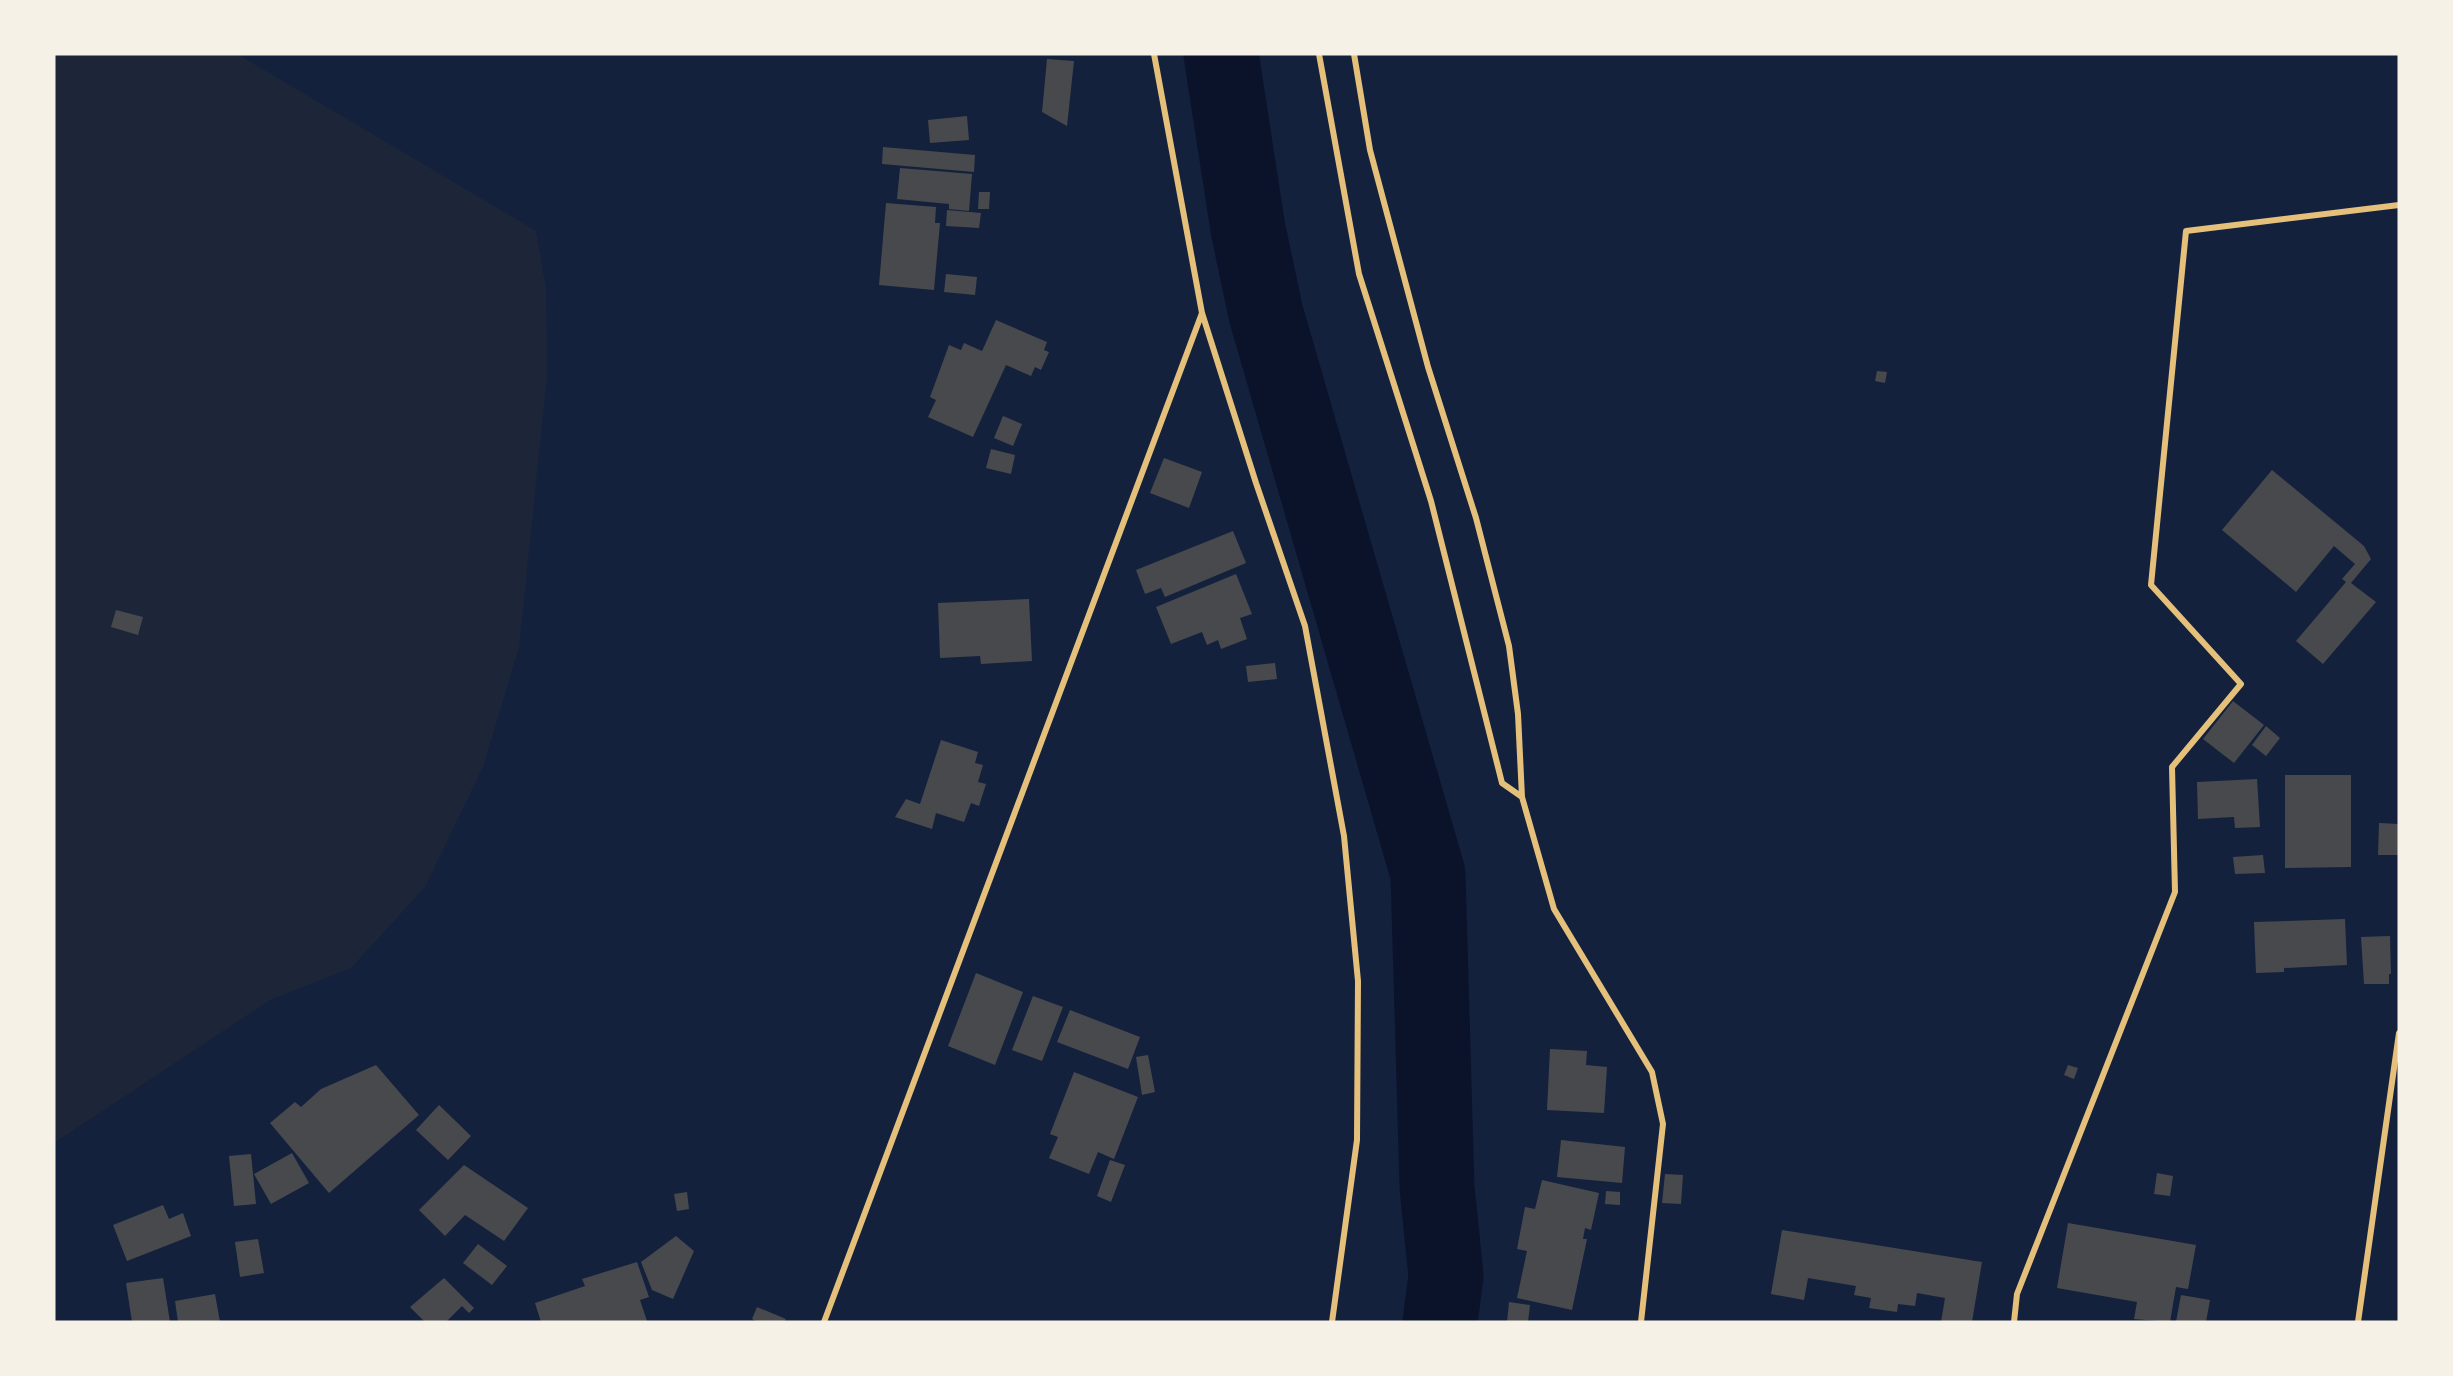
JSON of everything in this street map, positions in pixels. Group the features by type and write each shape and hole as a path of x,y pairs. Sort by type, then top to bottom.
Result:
{"street":[{"path":"1154,54 1202,312 1256,483 1305,626 1344,836 1358,981 1357,1140 1332,1322"},
{"path":"1319,54 1359,274 1431,501 1502,783 1522,797"},
{"path":"1354,54 1376,173 1428,367 1476,518 1509,646 1518,714 1522,797 1554,909 1652,1072 1664,1124 1641,1322"},
{"path":"2014,1322 2018,1294 2175,892 2172,767 2241,684 2151,585 2186,231 2399,205"},
{"path":"824,1322 1202,312"},
{"path":"2358,1322 2399,1033"}],"shaded area":[{"path":"54,54 237,54 536,231 546,289 547,376 519,647 483,767 425,887 351,968 270,1000 54,1143"}],"building":[{"path":"1047,59 1074,61 1067,126 1042,112"},
{"path":"967,116 969,140 930,143 928,120"},
{"path":"883,147 975,155 974,172 882,164"},
{"path":"900,168 972,174 969,211 949,209 949,204 897,199"},
{"path":"979,192 990,192 989,209 978,209"},
{"path":"886,203 936,207 935,223 940,223 934,290 879,285"},
{"path":"947,210 981,213 979,228 946,226"},
{"path":"946,274 977,277 975,295 944,292"},
{"path":"996,320 1047,342 1044,350 1049,352 1041,370 1035,367 1031,376 1006,365 973,437 928,417 936,400 930,397 949,345 961,350 964,343 982,351"},
{"path":"1877,371 1887,372 1885,383 1875,381"},
{"path":"1003,416 1022,424 1013,446 994,438"},
{"path":"991,449 1015,455 1011,474 986,468"},
{"path":"1164,458 1202,472 1189,508 1150,493"},
{"path":"2272,470 2364,546 2371,559 2351,583 2376,602 2323,664 2296,641 2346,582 2342,579 2355,564 2334,546 2296,592 2222,530"},
{"path":"1233,531 1246,563 1165,597 1161,588 1145,594 1136,570"},
{"path":"1236,574 1252,614 1240,618 1247,639 1221,649 1218,640 1207,645 1202,632 1171,644 1156,607"},
{"path":"1029,599 1032,661 981,664 980,656 940,658 938,603"},
{"path":"116,610 143,617 138,635 111,627"},
{"path":"1275,663 1277,679 1248,682 1246,666"},
{"path":"2233,701 2264,725 2234,763 2203,739"},
{"path":"2266,726 2280,738 2266,756 2252,745"},
{"path":"941,740 978,752 975,763 983,765 978,782 986,784 979,806 971,803 964,822 936,813 932,829 895,817 906,799 920,804"},
{"path":"2285,775 2351,775 2351,867 2285,868"},
{"path":"2257,779 2260,827 2235,828 2234,817 2198,819 2197,782"},
{"path":"2379,823 2399,824 2399,855 2378,855"},
{"path":"2263,855 2265,873 2235,874 2233,857"},
{"path":"2345,919 2347,965 2284,968 2284,972 2256,973 2254,922"},
{"path":"2390,936 2389,984 2364,984 2361,937"},
{"path":"976,973 1023,992 995,1065 948,1046"},
{"path":"1033,996 1063,1007 1042,1061 1012,1050"},
{"path":"1070,1010 1140,1037 1128,1069 1057,1042"},
{"path":"1550,1049 1587,1051 1586,1065 1607,1067 1604,1113 1547,1110"},
{"path":"1148,1055 1155,1092 1142,1095 1136,1057"},
{"path":"376,1065 419,1115 329,1193 270,1123 295,1102 301,1107 321,1089"},
{"path":"2068,1065 2078,1068 2074,1079 2064,1075"},
{"path":"1074,1072 1138,1097 1114,1159 1098,1152 1089,1174 1049,1158 1058,1137 1050,1134"},
{"path":"439,1105 471,1136 448,1160 416,1130"},
{"path":"1561,1140 1625,1147 1622,1183 1557,1177"},
{"path":"292,1153 309,1183 271,1204 254,1174"},
{"path":"251,1154 256,1204 234,1206 229,1156"},
{"path":"1110,1160 1125,1165 1111,1202 1097,1196"},
{"path":"464,1165 528,1208 504,1241 465,1215 445,1236 419,1210"},
{"path":"2157,1173 2173,1176 2170,1196 2154,1194"},
{"path":"1665,1174 1683,1175 1681,1204 1662,1203"},
{"path":"1542,1180 1599,1193 1591,1230 1585,1228 1583,1239 1587,1239 1572,1310 1517,1298 1527,1251 1517,1249 1525,1207 1535,1209"},
{"path":"1606,1191 1620,1192 1620,1205 1605,1204"},
{"path":"687,1192 689,1209 677,1211 674,1194"},
{"path":"163,1205 169,1219 183,1213 191,1236 127,1261 113,1225"},
{"path":"2068,1223 2196,1245 2188,1289 2176,1287 2170,1322 2134,1319 2137,1302 2057,1288"},
{"path":"1782,1230 1982,1262 1972,1322 1941,1322 1945,1298 1917,1293 1915,1306 1898,1304 1897,1312 1869,1308 1871,1298 1854,1295 1856,1286 1808,1278 1804,1300 1771,1294"},
{"path":"676,1236 694,1251 673,1299 652,1290 641,1262"},
{"path":"258,1239 264,1273 240,1277 235,1242"},
{"path":"478,1244 507,1266 492,1285 463,1263"},
{"path":"637,1262 649,1297 640,1300 647,1321 541,1322 535,1303 585,1286 582,1279"},
{"path":"163,1278 170,1322 132,1322 126,1283"},
{"path":"444,1278 474,1308 469,1313 462,1306 446,1322 425,1322 410,1307"},
{"path":"215,1294 220,1322 178,1322 175,1301"},
{"path":"2181,1295 2210,1300 2206,1322 2176,1322"},
{"path":"1509,1302 1530,1305 1528,1322 1507,1322"},
{"path":"757,1307 786,1319 784,1322 758,1322 752,1319"}],"waterway":[{"path":"1221,54 1248,229 1266,314 1428,874 1437,1187 1446,1276 1440,1322"}]}
